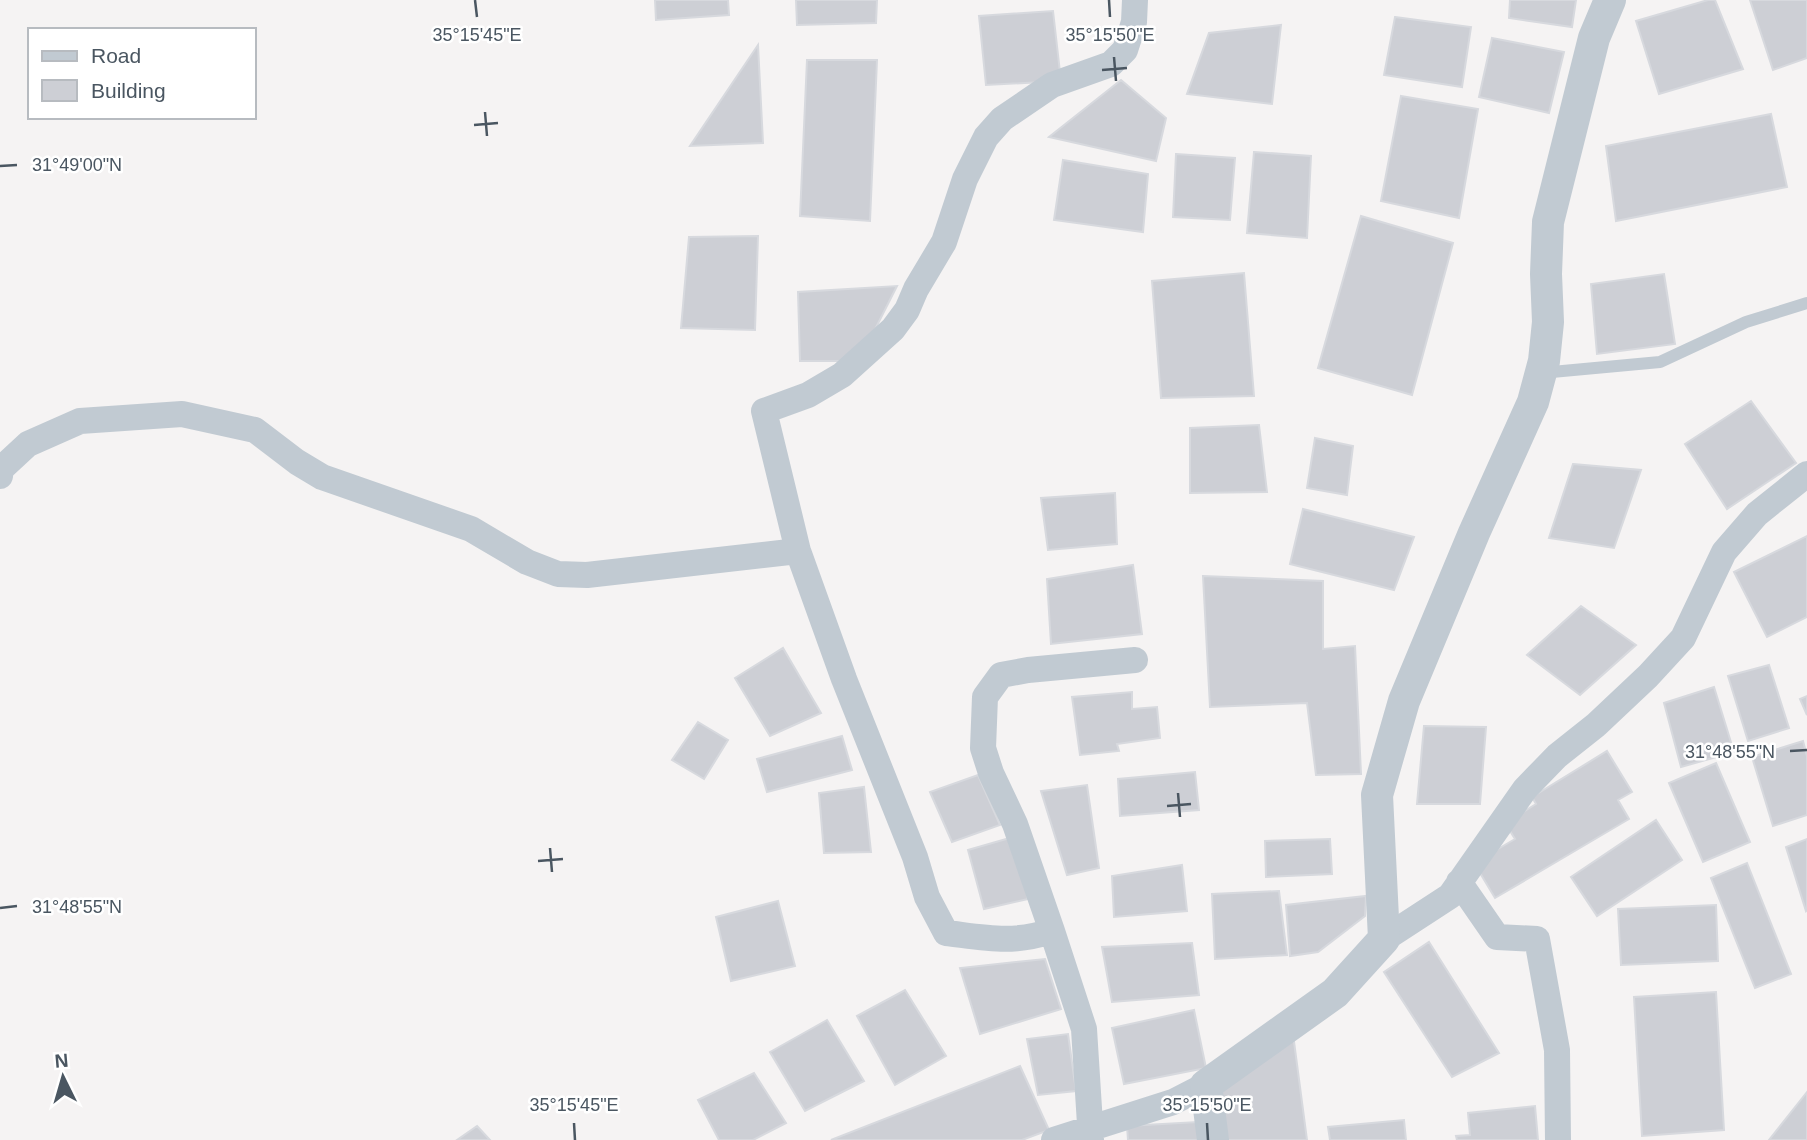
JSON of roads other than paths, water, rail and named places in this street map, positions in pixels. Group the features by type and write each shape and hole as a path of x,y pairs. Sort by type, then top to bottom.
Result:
{"street":[{"path":"1052,931 1027,939 1004,940 946,933 942,926 927,897 915,857 844,679 798,551 764,411 808,395 842,375 894,329 944,242 965,179 986,137 1002,119 1052,85 1111,64 1125,50 1134,22 1135,0"},
{"path":"1384,939 1377,795 1404,701 1474,533 1533,402 1541,373 1548,322 1548,222 1594,38 1610,0"},
{"path":"0,476 1,469 28,444 80,421 182,414 255,430 321,477 471,529 527,562 558,574 587,575 798,551"},
{"path":"1054,1140 1091,1134 1173,1102 1206,1085 1335,993 1384,939 1450,896 1525,789 1557,756 1596,725 1648,676 1683,638 1724,552 1757,514 1807,474"},
{"path":"1091,1134 1084,1029 1015,824 987,760 984,748 985,697 1001,675 1135,660"},
{"path":"1459,882 1496,937 1537,940 1558,1050 1558,1140"},
{"path":"1206,1085 1213,1140"}],"lane":[{"path":"1541,373 1660,362 1746,322 1807,303"}]}
